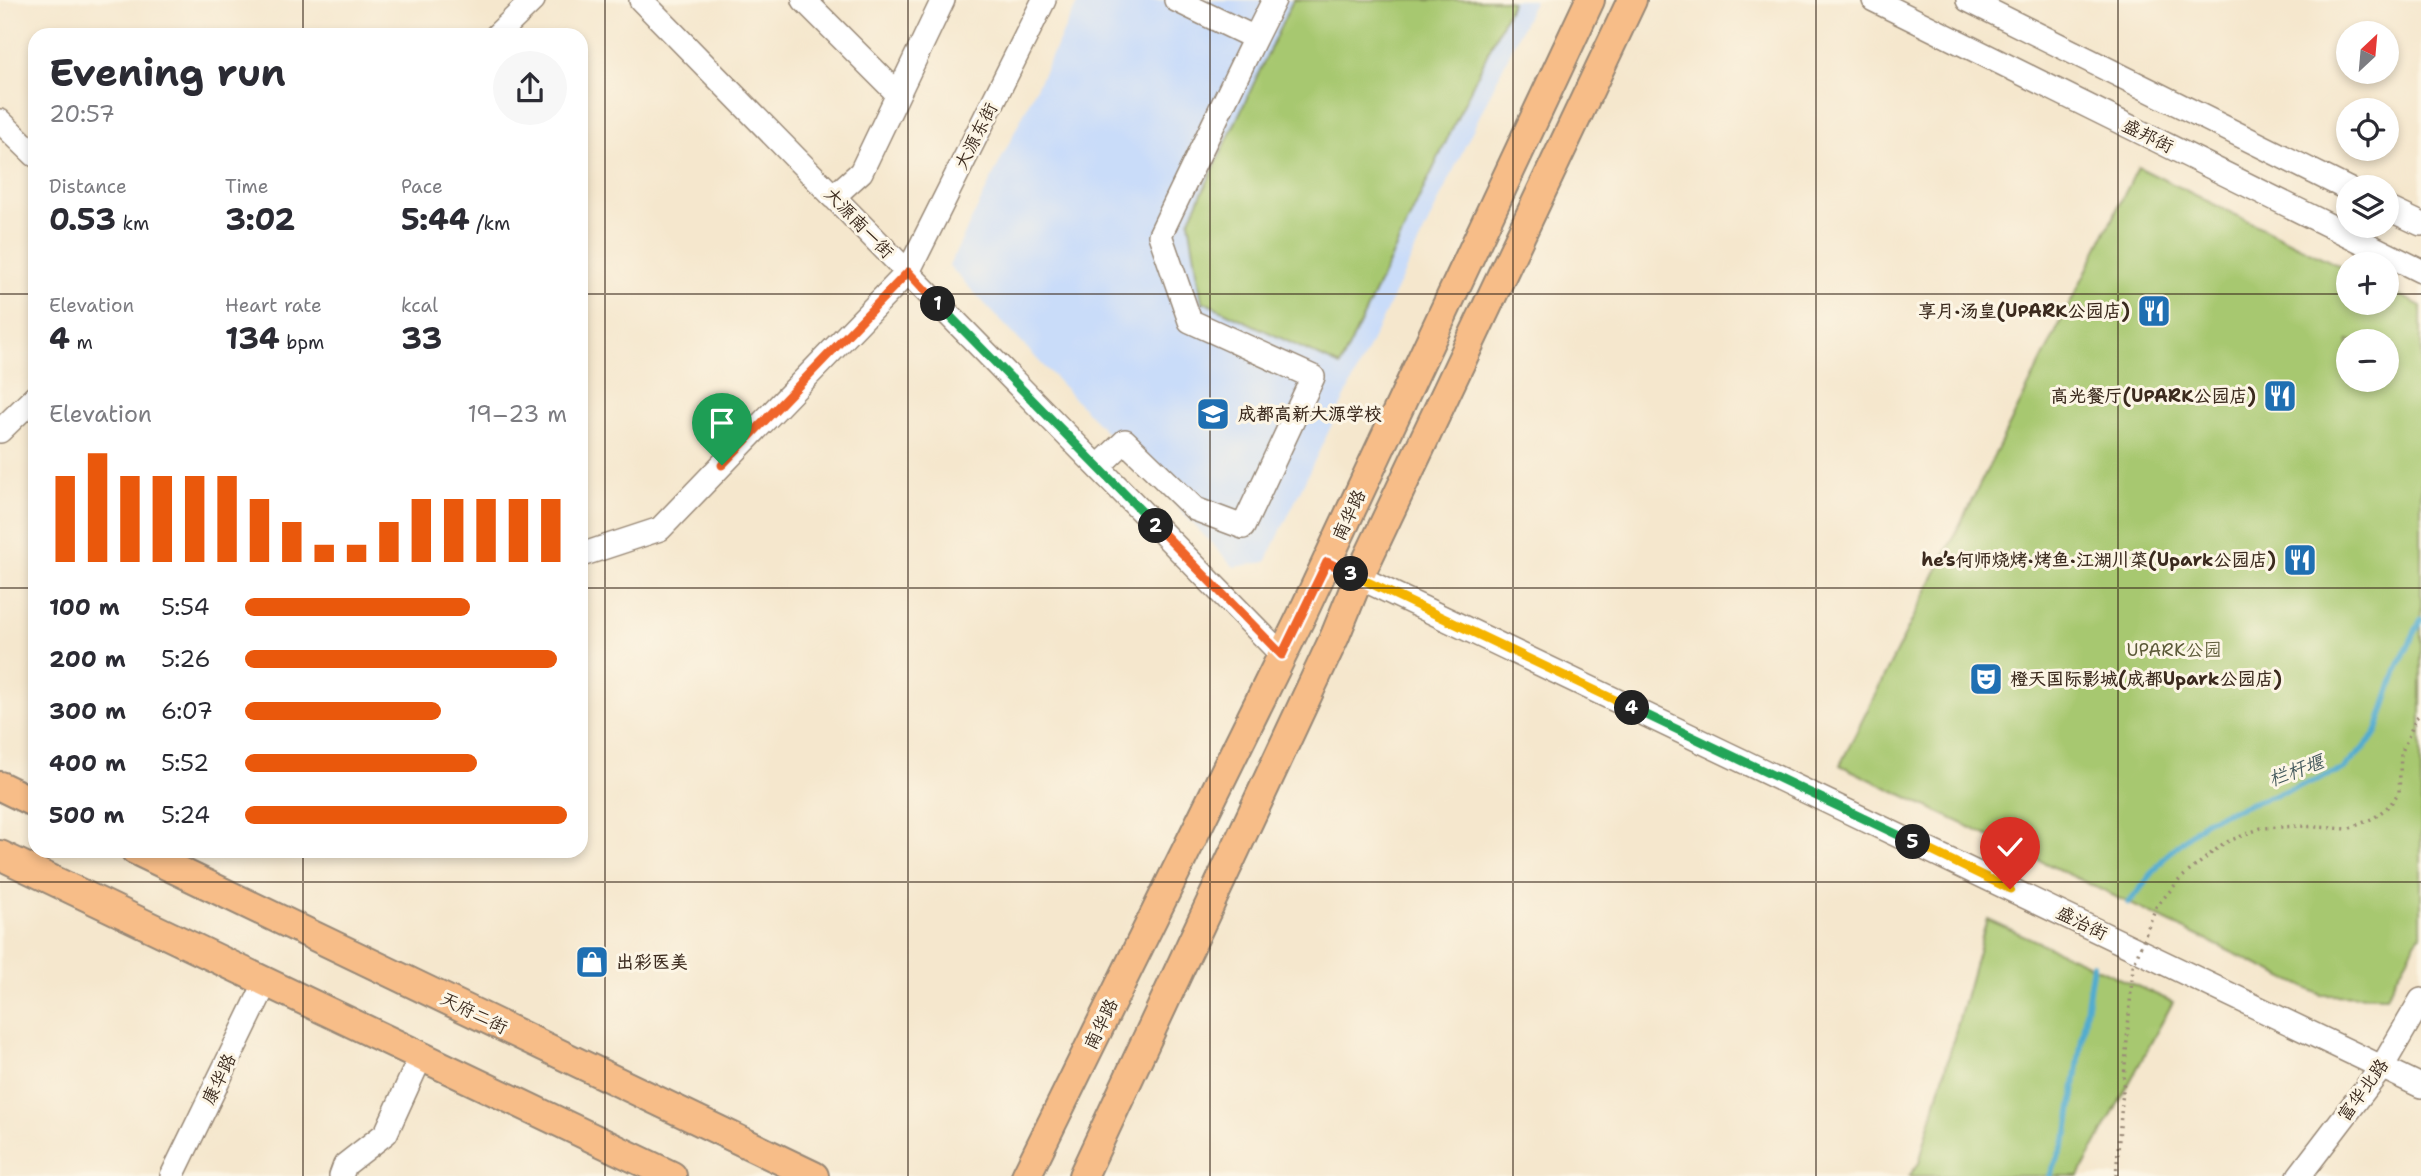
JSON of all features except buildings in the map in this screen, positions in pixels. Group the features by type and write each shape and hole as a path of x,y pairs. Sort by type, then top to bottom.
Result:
{"main road":[{"name":"南华路","path":"1026,1176 1327,562 1590,0"},
{"name":"南华路","path":"1083,1176 1335,636 1359,577 1632,0"},
{"path":"0,786 28,800"},
{"path":"0,855 672,1176"},
{"name":"天府二街","path":"152,858 814,1176"}],"street":[{"path":"504,28 533,0"},
{"name":"大源南一街","path":"641,0 1282,655"},
{"path":"804,0 898,94"},
{"name":"大源东街","path":"588,553 660,529 908,272 1044,0"},
{"path":"1175,0 1255,38"},
{"path":"1098,467 1125,441 1195,509 1243,527 1313,377 1190,321 1160,235 1273,0"},
{"name":"盛邦街","path":"1874,0 2421,271"},
{"path":"1968,0 2336,182"},
{"path":"833,197 862,172 937,3"},
{"path":"0,121 28,149"},
{"path":"2399,214 2421,225"},
{"path":"0,431 28,404"},
{"name":"盛治街","path":"1327,562 2421,1086"},
{"name":"康华路","path":"172,1176 266,982"},
{"name":"富华北路","path":"2299,1176 2382,1067 2421,1000"},
{"path":"341,1176 345,1165 386,1133 421,1056"}],"path":[{"path":"2116,1176 2133,966 2156,908 2181,878 2224,843 2261,828 2348,828 2374,818 2390,805 2399,792 2401,754 2416,718 2421,714"}],"shaded area":[{"name":"成都高新大源学校","path":"1079,0 1535,0 1266,562 1234,567 949,266"}],"green space":[{"path":"1293,0 1512,2 1340,366 1202,301 1189,221"},
{"name":"UPARK公园","path":"2138,167 2336,264 2336,315 2399,315 2399,295 2421,306 2421,934 2386,996 2321,995 1840,765"},
{"path":"1987,919 2173,1002 2079,1176 1909,1176 1919,1163"}],"waterway":[{"name":"栏杆堰","path":"2129,903 2165,857 2206,820 2343,770 2375,736 2398,667 2421,620"},
{"name":"栏杆堰","path":"2050,1176 2068,1133 2093,964"}],"place":[{"name":"享月·汤皇(UPARK公园店)","path":"2154,311"},
{"name":"高光餐厅(UPARK公园店)","path":"2280,396"},
{"name":"成都高新大源学校","path":"1213,414"},
{"name":"he’s何师烧烤·烤鱼·江湖川菜(Upark公园店)","path":"2300,560"},
{"name":"橙天国际影城(成都Upark公园店)","path":"1986,679"},
{"name":"出彩医美","path":"592,962"}],"route":[{"path":"722,465 908,272 1282,655 1327,562 2010,889"}]}
